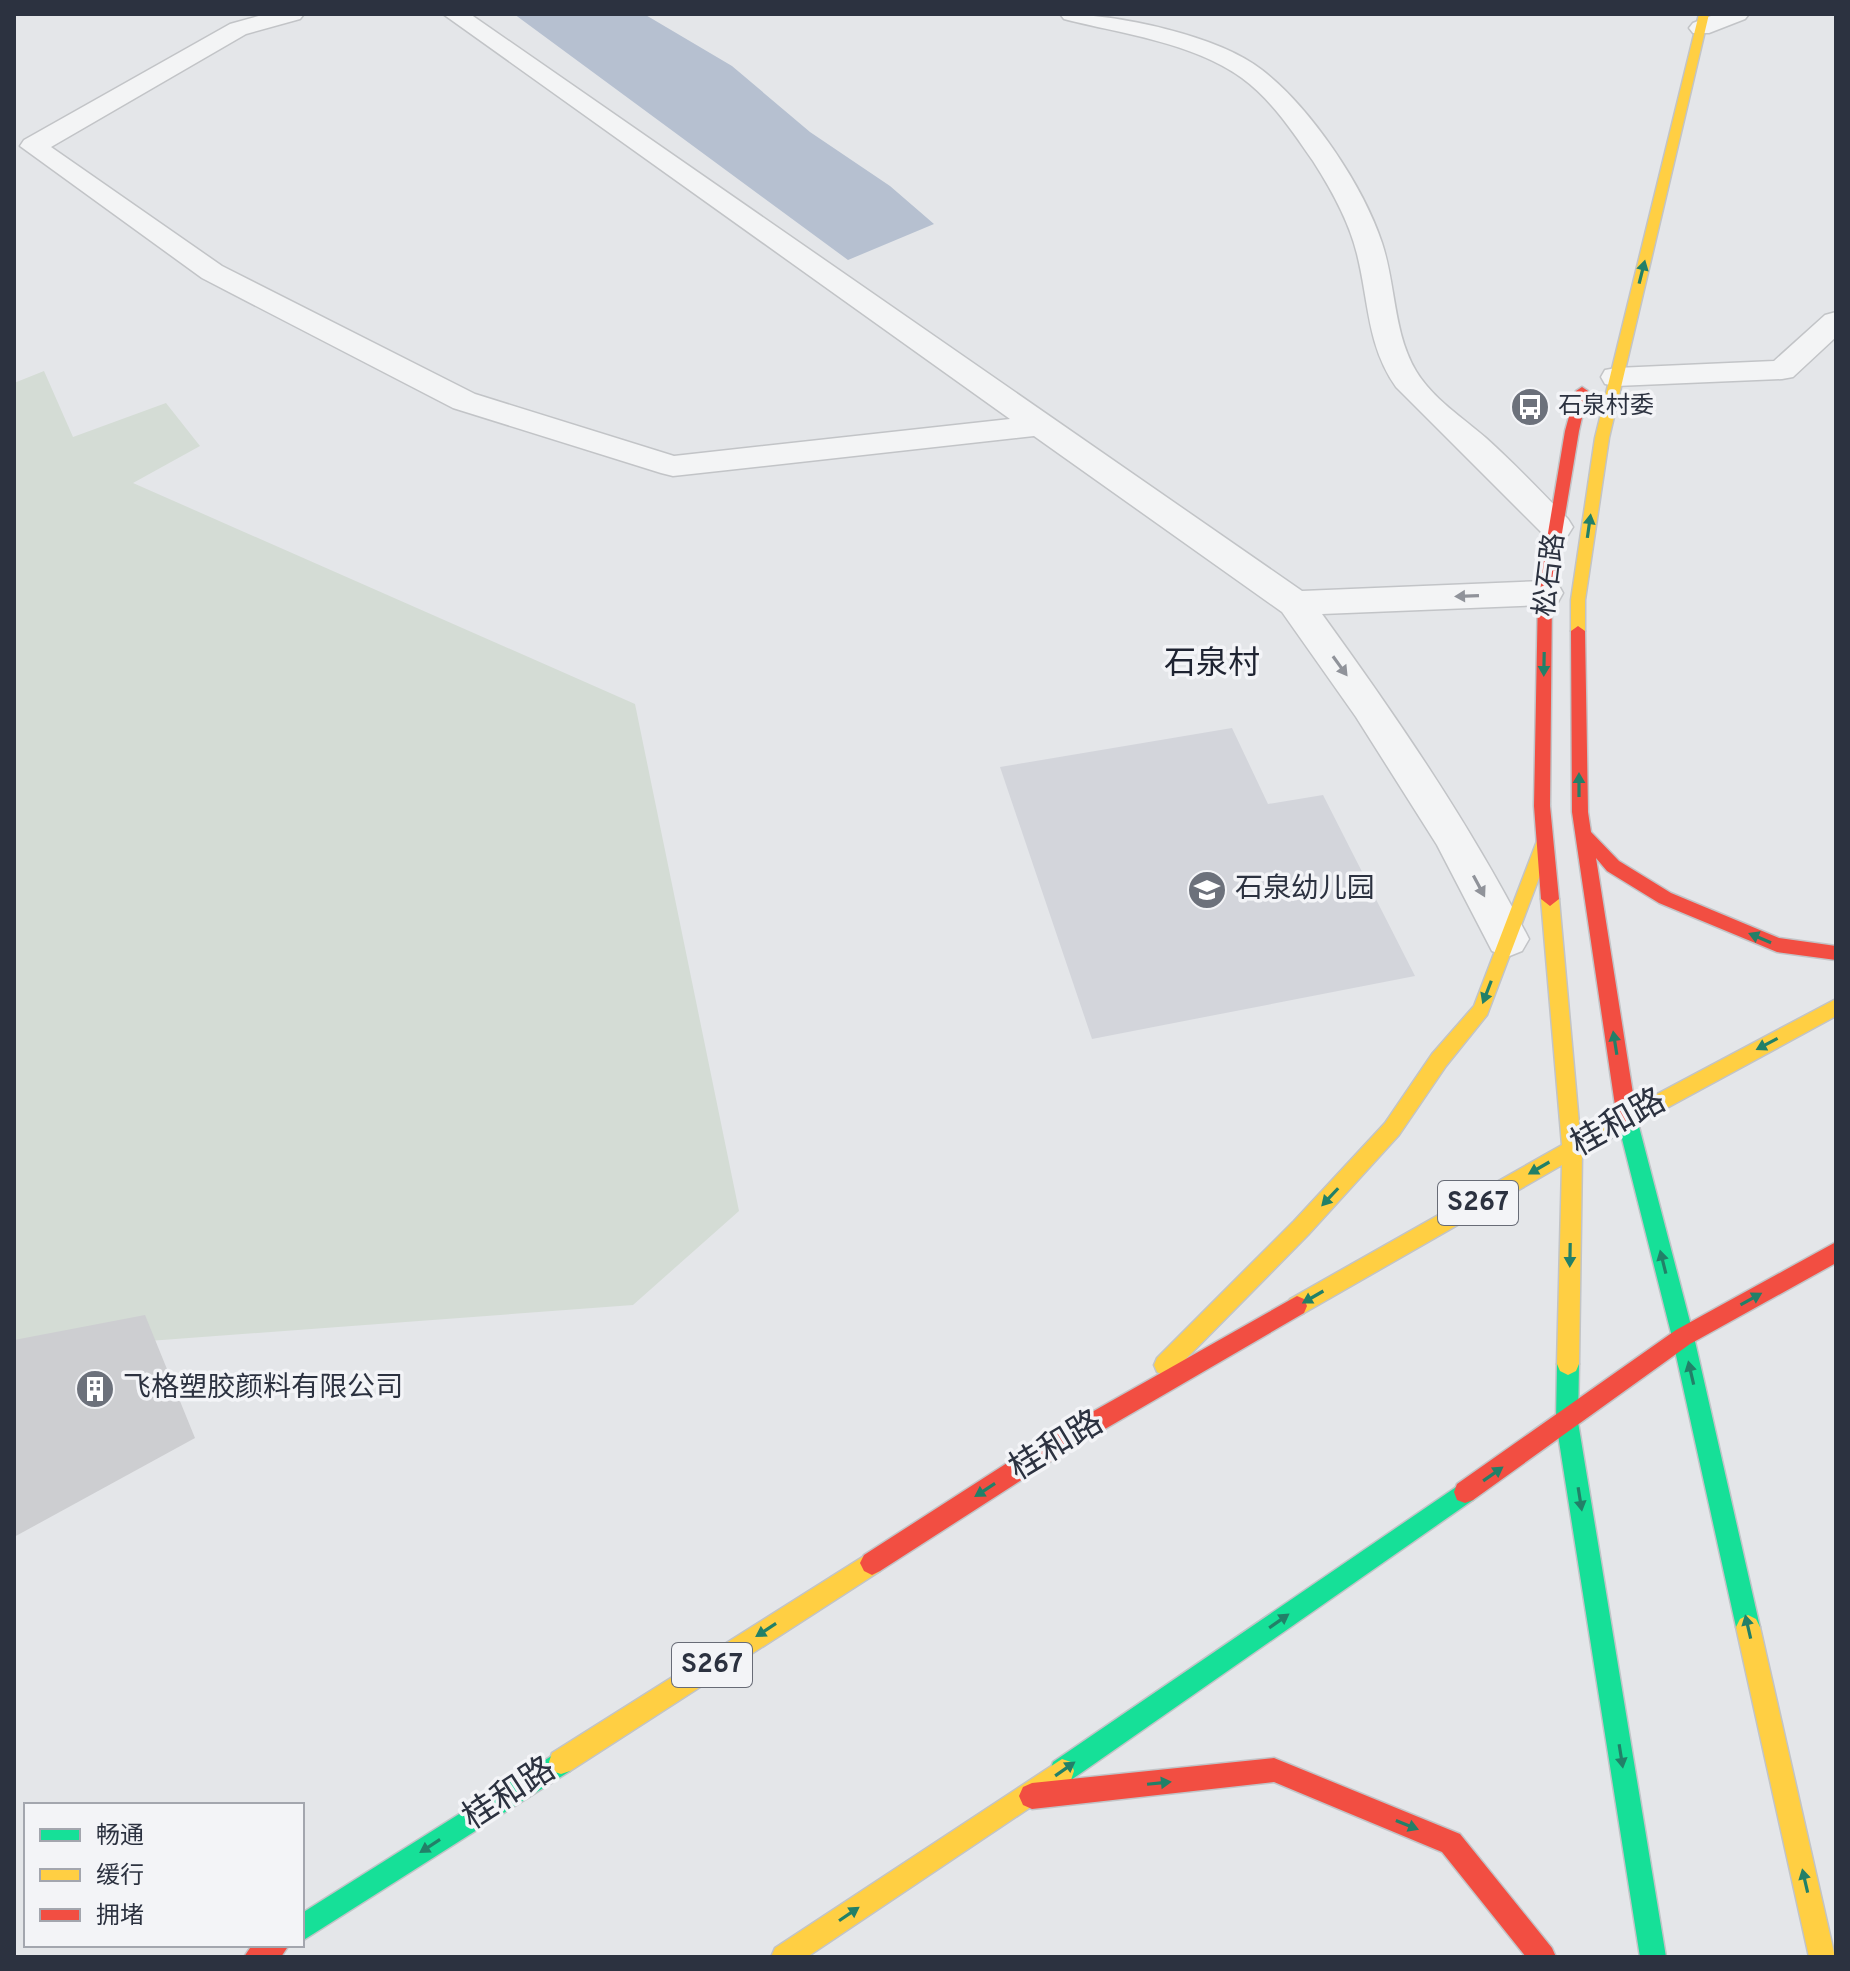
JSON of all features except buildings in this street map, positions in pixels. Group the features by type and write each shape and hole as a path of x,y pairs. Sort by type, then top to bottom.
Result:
{"street":[{"path":"292,14 238,29 33,146 212,272 464,401 673,466 1042,425"},
{"path":"455,14 1295,603 1369,707 1453,836 1507,939"},
{"path":"1072,14 1237,63 1277,97 1331,167 1368,241 1381,317 1399,368 1435,411 1483,453 1556,527"},
{"path":"1703,21 1737,14"},
{"name":"松石路","path":"1653,1957 1567,1422 1572,1149 1542,806 1545,593 1572,431 1602,373 1703,21"},
{"path":"1602,373 1782,370 1836,321"},
{"name":"松石路","path":"1602,373 1602,438 1578,600 1580,812 1583,834 1627,1120 1683,1337 1822,1957"},
{"path":"1295,603 1545,593"},
{"path":"1583,834 1613,866 1665,898 1777,945 1836,953"},
{"path":"1124,1407 1301,1228 1392,1129 1439,1060 1481,1010 1545,841"},
{"name":"桂和路","path":"304,1927 1054,1446 1572,1149 1836,1007"},
{"path":"784,1957 1025,1797 1567,1422 1683,1337 1836,1252"},
{"path":"1025,1797 1274,1770 1451,1843 1543,1957"}],"shaded area":[{"path":"44,371 73,437 166,403 200,446 133,483 635,704 739,1211 633,1305 14,1351 14,383"},
{"name":"石泉幼儿园","path":"1232,728 1268,804 1323,795 1415,976 1092,1039 1000,767"}],"water":[{"path":"514,14 644,14 732,66 810,132 890,186 934,224 848,260"}],"traffic: fast":[{"path":"1627,1119 1683,1337 1748,1627"},
{"path":"1568,1364 1567,1422 1653,1957"},
{"path":"1062,1771 1465,1492"},
{"path":"304,1927 561,1762"}],"traffic: slow":[{"path":"1578,631 1578,600 1602,438 1704,14"},
{"path":"1165,1365 1301,1228 1392,1129 1439,1060 1481,1010 1545,841"},
{"path":"1550,899 1572,1149 1568,1364"},
{"path":"1297,1306 1572,1149 1836,1007"},
{"path":"561,1762 872,1563"},
{"path":"1748,1627 1822,1957"},
{"path":"784,1957 1062,1771"}],"traffic: jam":[{"path":"1550,899 1542,806 1545,593 1572,431 1582,391"},
{"path":"1578,631 1580,812 1627,1119"},
{"path":"1583,834 1613,866 1665,898 1777,945 1836,953"},
{"path":"1465,1492 1683,1337 1836,1252"},
{"path":"872,1563 1054,1446 1297,1306"},
{"path":"1032,1796 1274,1770 1451,1843 1543,1957"},
{"path":"257,1957 273,1947"}],"place":[{"name":"石泉村委","path":"1530,407"},
{"name":"石泉幼儿园","path":"1207,890"},
{"name":"飞格塑胶颜料有限公司","path":"95,1389"}],"district":[{"name":"石泉村","path":"1212,665"}]}
